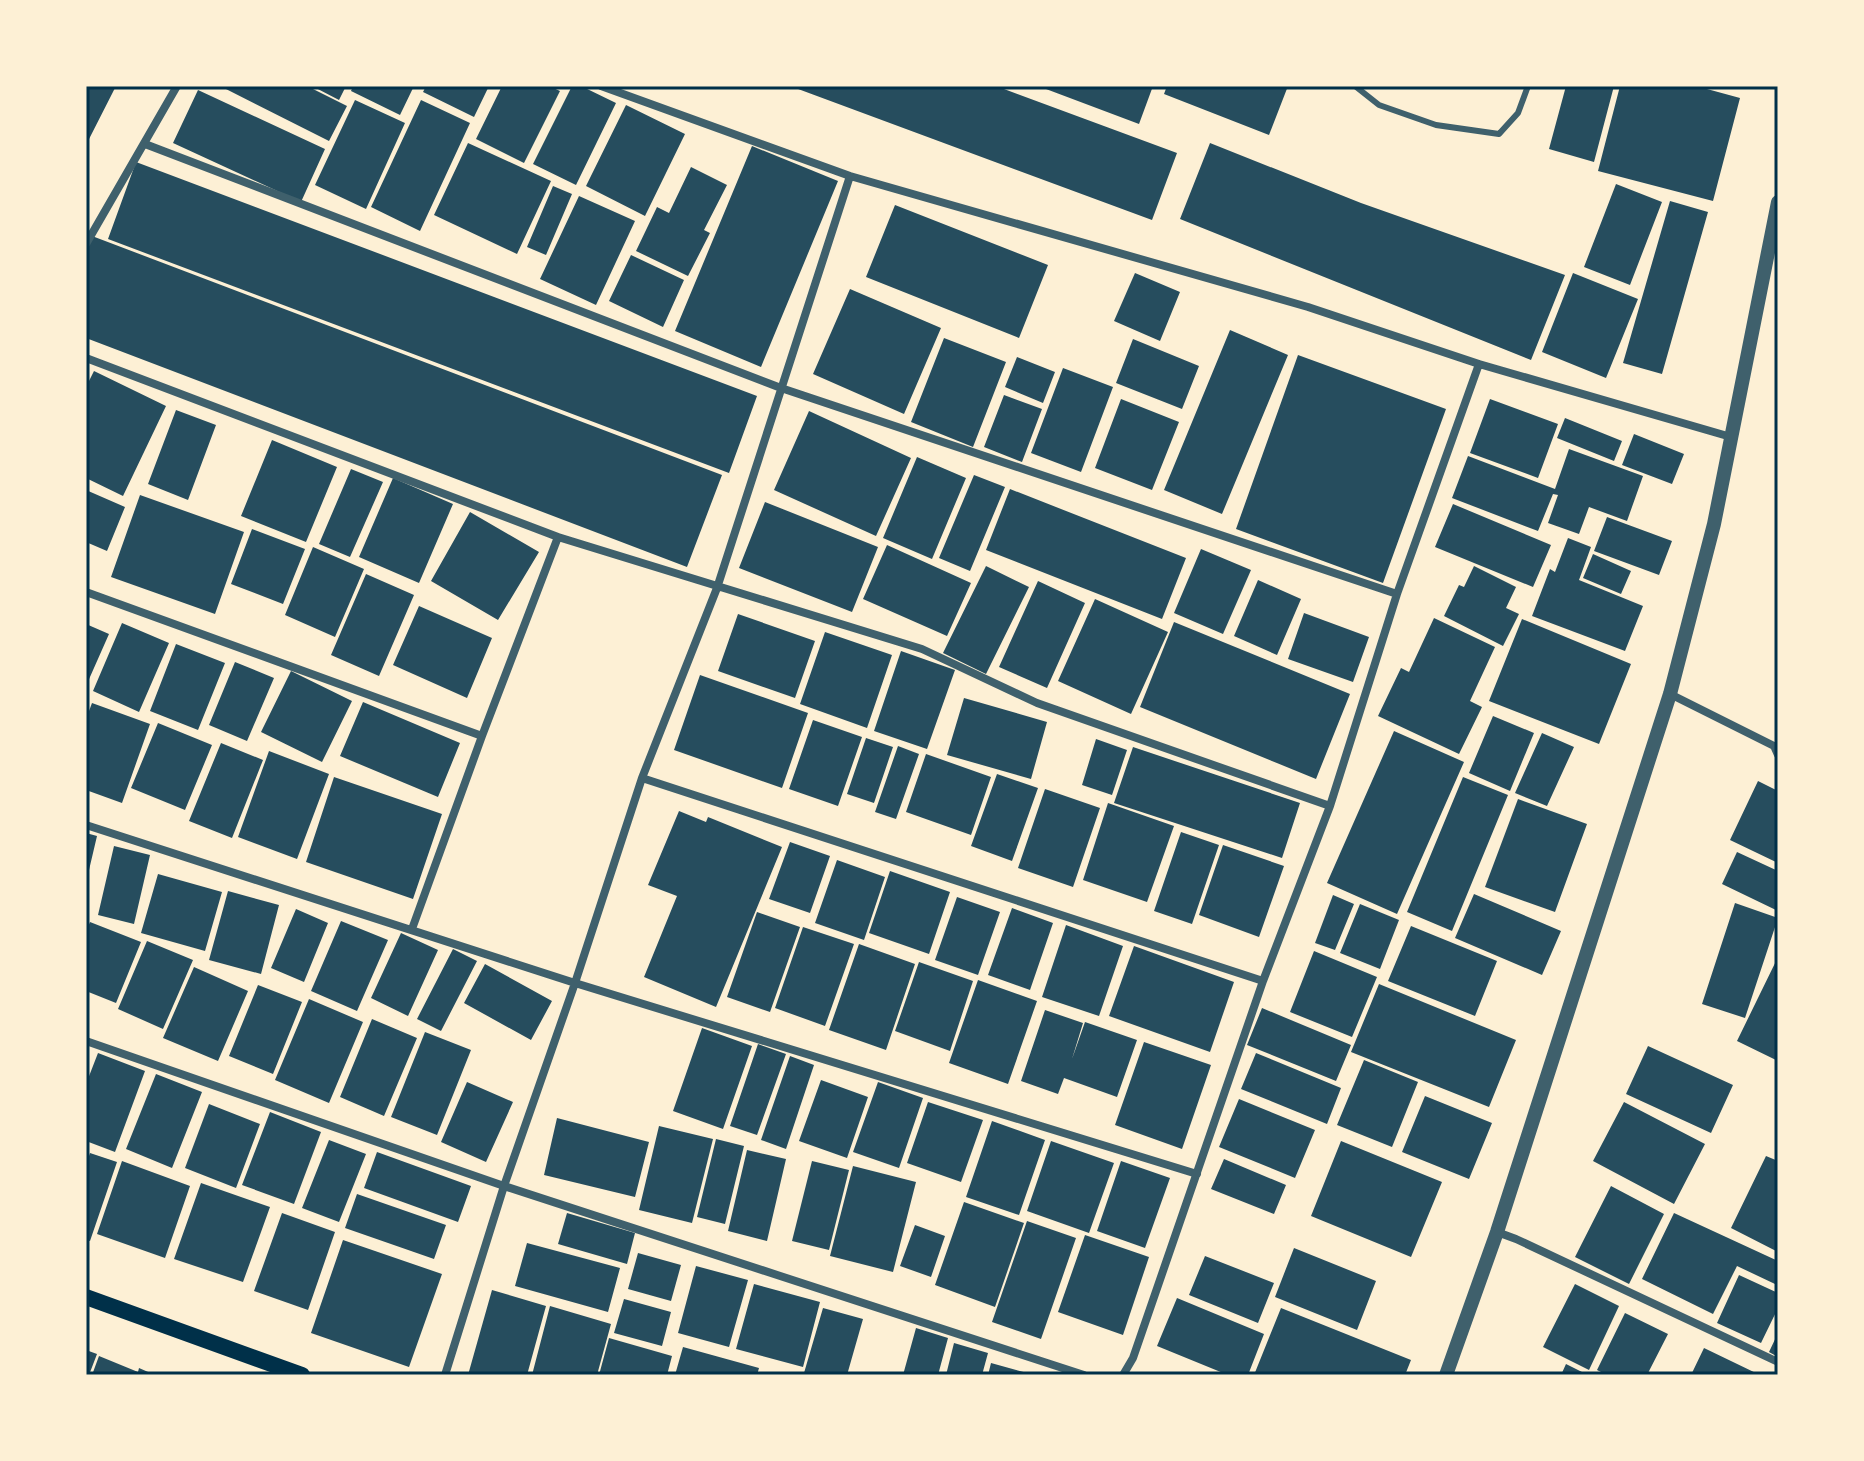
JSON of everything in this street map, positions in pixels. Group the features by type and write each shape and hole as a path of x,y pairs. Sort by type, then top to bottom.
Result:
{"main road":[{"path":"86,1297 302,1375"}],"street":[{"path":"86,244 177,86"},
{"path":"601,86 850,176 1308,307 1479,364 1731,437"},
{"path":"145,144 781,388 1397,594"},
{"path":"445,1375 504,1186 642,778 717,588 850,176"},
{"path":"1446,1375 1497,1232 1670,694 1714,524 1778,202"},
{"path":"1763,275 1778,278"},
{"path":"86,358 558,537 922,649 1037,703 1330,806"},
{"path":"1123,1375 1133,1358 1263,981 1330,806 1397,594 1479,364"},
{"path":"412,929 558,537"},
{"path":"86,592 482,736"},
{"path":"1670,694 1774,746 1778,755"},
{"path":"642,778 1263,981"},
{"path":"86,825 575,983 1197,1174"},
{"path":"86,1041 504,1186 1084,1375"},
{"path":"1497,1232 1778,1362"}],"lane":[{"path":"1355,86 1379,105 1436,125 1499,134 1518,113 1528,86"}],"building":[{"path":"86,86 116,86 86,145"},
{"path":"220,86 307,86 347,106 329,141"},
{"path":"312,86 346,86 339,100"},
{"path":"353,86 414,86 400,115 351,91"},
{"path":"426,86 489,86 474,117 423,92"},
{"path":"502,86 549,86 560,91 524,163 476,139"},
{"path":"572,86 581,86 616,103 576,185 533,164"},
{"path":"790,86 996,86 1177,153 1152,220"},
{"path":"1038,86 1153,86 1139,124"},
{"path":"1167,86 1288,86 1269,135 1164,94"},
{"path":"1566,86 1614,86 1594,162 1549,149"},
{"path":"1620,86 1696,86 1740,98 1713,201 1598,171"},
{"path":"198,90 325,149 301,202 173,143"},
{"path":"355,100 405,123 366,209 315,185"},
{"path":"421,100 470,123 420,231 371,207"},
{"path":"626,105 685,134 645,216 586,186"},
{"path":"468,143 551,181 517,254 434,215"},
{"path":"1210,143 1361,203 1565,275 1531,360 1180,219"},
{"path":"752,146 838,181 761,367 675,331"},
{"path":"136,162 757,396 729,473 108,239"},
{"path":"691,167 727,185 704,230 710,233 688,276 636,251 657,207 669,213"},
{"path":"1616,184 1662,202 1630,285 1584,267"},
{"path":"553,186 572,194 546,255 527,247"},
{"path":"579,196 635,221 596,305 540,279"},
{"path":"1670,201 1708,212 1662,374 1623,363"},
{"path":"895,205 1048,265 1019,338 866,277"},
{"path":"92,236 722,475 687,567 86,338 86,253"},
{"path":"631,255 684,280 663,327 609,301"},
{"path":"1135,273 1180,292 1160,341 1114,321"},
{"path":"1573,273 1638,299 1606,378 1542,352"},
{"path":"850,289 941,328 904,414 813,374"},
{"path":"1230,330 1288,355 1222,514 1164,490"},
{"path":"944,338 1006,362 973,447 911,422"},
{"path":"1133,339 1199,366 1182,409 1116,383"},
{"path":"1298,355 1446,409 1383,583 1236,529"},
{"path":"1017,357 1055,372 1043,403 1005,387"},
{"path":"1063,368 1113,387 1081,472 1031,453"},
{"path":"94,371 166,406 123,496 86,478 86,387"},
{"path":"1004,395 1042,409 1022,462 984,447"},
{"path":"1121,399 1179,422 1152,490 1095,468"},
{"path":"1490,399 1558,424 1538,478 1470,453"},
{"path":"176,410 216,425 188,500 148,484"},
{"path":"809,411 911,458 876,536 774,490"},
{"path":"1565,418 1622,441 1614,461 1557,438"},
{"path":"1634,434 1684,454 1672,484 1622,465"},
{"path":"272,440 337,467 306,542 241,516"},
{"path":"1569,449 1643,476 1627,521 1589,507 1579,534 1548,523 1558,495 1553,494 1538,531 1452,498 1468,456 1555,489"},
{"path":"917,457 966,478 932,559 883,538"},
{"path":"351,469 383,482 350,557 319,544"},
{"path":"974,475 1005,487 970,571 939,558"},
{"path":"393,478 453,504 419,583 359,557"},
{"path":"1010,489 1186,558 1162,619 986,550"},
{"path":"86,490 125,507 107,551 86,542"},
{"path":"140,495 244,532 215,614 111,577"},
{"path":"765,502 878,547 852,612 739,568"},
{"path":"1453,504 1551,545 1533,587 1435,547"},
{"path":"470,512 539,552 498,620 431,581"},
{"path":"1607,517 1672,541 1659,575 1594,551"},
{"path":"252,529 305,549 283,604 231,584"},
{"path":"1568,538 1591,547 1579,580 1643,606 1625,651 1532,616 1550,569 1555,572"},
{"path":"887,545 971,583 947,636 863,599"},
{"path":"313,547 364,569 335,637 285,615"},
{"path":"1201,549 1251,570 1223,634 1174,613"},
{"path":"1593,554 1631,571 1621,594 1583,578"},
{"path":"986,566 1029,587 986,674 943,653"},
{"path":"1474,566 1516,587 1506,608 1519,614 1503,646 1444,616 1459,585 1464,587"},
{"path":"366,574 414,595 379,676 331,655"},
{"path":"1258,580 1301,599 1277,655 1234,636"},
{"path":"1038,581 1085,603 1047,688 999,667"},
{"path":"1095,599 1168,632 1131,714 1058,681"},
{"path":"419,606 492,638 467,698 393,665"},
{"path":"1304,613 1369,637 1353,682 1288,659"},
{"path":"738,614 815,641 795,698 718,671"},
{"path":"1434,618 1495,647 1470,701 1482,707 1459,754 1378,716 1401,668 1409,672"},
{"path":"1522,619 1631,664 1599,744 1489,701"},
{"path":"1174,622 1350,694 1316,779 1140,707"},
{"path":"122,623 169,643 139,712 93,691"},
{"path":"86,624 109,634 86,686"},
{"path":"825,632 892,655 867,728 800,704"},
{"path":"176,644 225,663 198,730 150,711"},
{"path":"901,651 955,670 927,749 874,731"},
{"path":"235,662 274,678 247,741 209,725"},
{"path":"291,671 352,701 322,762 261,732"},
{"path":"700,675 808,713 782,788 674,750"},
{"path":"964,698 1047,722 1031,779 947,755"},
{"path":"363,702 460,743 438,797 340,756"},
{"path":"92,703 150,724 122,803 86,790 86,719"},
{"path":"1493,716 1534,733 1510,791 1469,773"},
{"path":"813,720 862,737 838,806 789,789"},
{"path":"158,723 212,745 185,810 131,788"},
{"path":"1394,731 1464,762 1397,914 1327,883"},
{"path":"1542,733 1574,747 1547,806 1515,793"},
{"path":"866,738 893,747 874,803 847,794"},
{"path":"1096,739 1127,750 1112,795 1082,785"},
{"path":"221,743 263,760 232,838 189,821"},
{"path":"898,746 919,754 896,819 875,812"},
{"path":"1133,747 1300,803 1282,858 1114,803"},
{"path":"269,751 329,774 297,859 238,837"},
{"path":"926,754 991,777 971,835 906,812"},
{"path":"997,774 1038,788 1012,861 971,846"},
{"path":"334,777 442,814 413,899 306,862"},
{"path":"1463,777 1508,795 1452,931 1407,912"},
{"path":"1758,781 1778,791 1778,863 1730,840"},
{"path":"1045,789 1100,808 1073,887 1018,868"},
{"path":"1518,799 1587,824 1555,912 1485,887"},
{"path":"1108,803 1174,826 1147,902 1083,880"},
{"path":"679,811 706,822 708,817 782,847 716,1007 644,977 677,896 648,885"},
{"path":"1181,832 1219,845 1192,924 1154,911"},
{"path":"86,833 97,836 89,870 86,869"},
{"path":"790,842 830,856 810,913 769,899"},
{"path":"1223,845 1284,866 1259,937 1199,915"},
{"path":"114,846 150,855 134,924 98,915"},
{"path":"1737,852 1778,871 1778,911 1722,884"},
{"path":"837,860 885,877 864,940 815,923"},
{"path":"890,871 950,892 929,954 869,933"},
{"path":"158,874 222,892 205,951 141,933"},
{"path":"228,891 279,905 261,974 209,960"},
{"path":"1474,894 1561,931 1542,975 1455,938"},
{"path":"1333,895 1354,904 1335,950 1315,943"},
{"path":"957,897 1000,912 978,975 935,960"},
{"path":"1735,903 1778,918 1745,1018 1702,1004"},
{"path":"1360,904 1399,920 1380,969 1340,953"},
{"path":"1012,908 1053,923 1030,990 988,975"},
{"path":"296,909 328,923 304,982 271,968"},
{"path":"757,912 800,927 770,1012 727,997"},
{"path":"341,921 388,940 357,1011 311,991"},
{"path":"90,922 141,942 116,1003 86,991 86,932"},
{"path":"1066,925 1123,946 1099,1016 1042,997"},
{"path":"1411,926 1497,961 1475,1016 1388,981"},
{"path":"803,927 854,944 825,1026 775,1008"},
{"path":"401,933 438,950 408,1016 371,998"},
{"path":"147,941 193,960 163,1029 118,1009"},
{"path":"859,944 915,964 886,1050 829,1030"},
{"path":"1134,946 1234,982 1210,1052 1109,1016"},
{"path":"453,949 477,961 441,1031 417,1019"},
{"path":"1314,951 1377,977 1352,1037 1290,1012"},
{"path":"1778,957 1778,1061 1737,1041"},
{"path":"919,962 973,981 950,1051 895,1031"},
{"path":"485,964 552,1001 531,1040 464,1003"},
{"path":"194,967 248,991 218,1061 163,1038"},
{"path":"978,980 1037,1001 1008,1084 949,1063"},
{"path":"1379,984 1516,1040 1489,1107 1351,1052"},
{"path":"258,985 302,1002 273,1074 229,1056"},
{"path":"309,999 363,1022 329,1103 275,1080"},
{"path":"1262,1008 1351,1045 1336,1081 1247,1045"},
{"path":"1045,1010 1083,1023 1072,1059 1085,1022 1137,1040 1117,1097 1064,1078 1058,1094 1021,1081"},
{"path":"372,1019 417,1038 384,1116 340,1097"},
{"path":"702,1028 752,1046 723,1129 673,1111"},
{"path":"425,1032 471,1050 437,1135 391,1117"},
{"path":"1144,1042 1211,1065 1182,1149 1115,1125"},
{"path":"758,1044 786,1054 757,1135 730,1126"},
{"path":"1648,1046 1733,1085 1711,1133 1626,1094"},
{"path":"98,1053 145,1071 115,1152 86,1141 86,1084"},
{"path":"1256,1053 1341,1088 1327,1124 1241,1089"},
{"path":"790,1056 814,1065 786,1149 761,1140"},
{"path":"1364,1060 1418,1082 1392,1147 1337,1125"},
{"path":"156,1074 202,1092 172,1168 126,1149"},
{"path":"821,1080 868,1097 847,1158 799,1141"},
{"path":"467,1082 513,1102 486,1162 441,1142"},
{"path":"878,1082 923,1098 899,1168 853,1152"},
{"path":"1425,1096 1492,1123 1469,1179 1402,1152"},
{"path":"1239,1099 1315,1130 1295,1178 1219,1147"},
{"path":"928,1102 983,1120 961,1182 907,1163"},
{"path":"1624,1102 1705,1144 1674,1204 1593,1161"},
{"path":"209,1104 260,1124 236,1188 185,1168"},
{"path":"270,1112 321,1132 294,1204 242,1185"},
{"path":"557,1118 649,1142 635,1197 544,1175"},
{"path":"992,1121 1045,1140 1019,1215 966,1197"},
{"path":"659,1126 713,1139 692,1223 639,1210"},
{"path":"716,1139 744,1146 725,1224 697,1217"},
{"path":"329,1140 366,1154 339,1222 302,1208"},
{"path":"1051,1141 1114,1163 1089,1233 1027,1211"},
{"path":"1341,1141 1442,1182 1411,1257 1311,1216"},
{"path":"747,1150 786,1159 767,1241 728,1231"},
{"path":"377,1152 471,1186 458,1222 364,1188"},
{"path":"90,1153 117,1162 90,1241 86,1240 86,1165"},
{"path":"1766,1156 1778,1161 1778,1252 1731,1228"},
{"path":"1224,1159 1286,1185 1274,1214 1211,1189"},
{"path":"122,1161 190,1186 165,1258 97,1234"},
{"path":"812,1161 849,1170 829,1250 792,1241"},
{"path":"1121,1161 1170,1178 1145,1248 1097,1231"},
{"path":"853,1166 916,1182 893,1272 830,1256"},
{"path":"201,1183 270,1207 243,1282 174,1259"},
{"path":"1611,1186 1664,1214 1629,1284 1575,1257"},
{"path":"357,1194 446,1225 434,1259 345,1228"},
{"path":"964,1202 1024,1223 995,1307 935,1285"},
{"path":"282,1213 335,1232 308,1310 254,1291"},
{"path":"567,1213 635,1233 627,1264 558,1244"},
{"path":"1674,1213 1778,1261 1775,1284 1737,1266 1713,1314 1642,1279"},
{"path":"1027,1221 1076,1238 1041,1339 992,1322"},
{"path":"915,1225 945,1236 931,1277 900,1266"},
{"path":"1085,1235 1149,1257 1123,1335 1058,1312"},
{"path":"343,1240 442,1274 409,1367 311,1333"},
{"path":"527,1243 620,1268 608,1312 515,1286"},
{"path":"1294,1248 1376,1281 1357,1330 1275,1297"},
{"path":"638,1253 681,1265 671,1301 628,1289"},
{"path":"1205,1256 1274,1283 1258,1323 1189,1295"},
{"path":"696,1266 748,1280 729,1347 678,1333"},
{"path":"1739,1275 1778,1293 1778,1308 1761,1343 1717,1323"},
{"path":"754,1284 820,1302 803,1367 736,1349"},
{"path":"1575,1284 1619,1306 1589,1370 1543,1347"},
{"path":"492,1290 546,1306 527,1375 468,1375"},
{"path":"1177,1298 1264,1334 1248,1375 1228,1375 1157,1346"},
{"path":"624,1299 671,1312 662,1346 614,1333"},
{"path":"550,1306 611,1324 597,1375 532,1375"},
{"path":"823,1308 863,1319 847,1375 804,1373"},
{"path":"1281,1308 1411,1360 1405,1375 1254,1375"},
{"path":"1625,1313 1668,1334 1647,1375 1607,1375 1597,1370"},
{"path":"916,1328 948,1338 938,1375 903,1375"},
{"path":"1778,1333 1778,1357 1769,1352"},
{"path":"609,1338 672,1356 667,1375 599,1375"},
{"path":"954,1343 988,1353 982,1375 946,1375"},
{"path":"683,1347 759,1368 757,1375 675,1375"},
{"path":"1704,1348 1760,1375 1691,1375"},
{"path":"86,1350 97,1354 89,1375 86,1375"},
{"path":"99,1356 138,1372 139,1368 155,1375 92,1375"},
{"path":"991,1363 1031,1374 1031,1375 988,1375"},
{"path":"1566,1364 1588,1375 1561,1375"}]}
